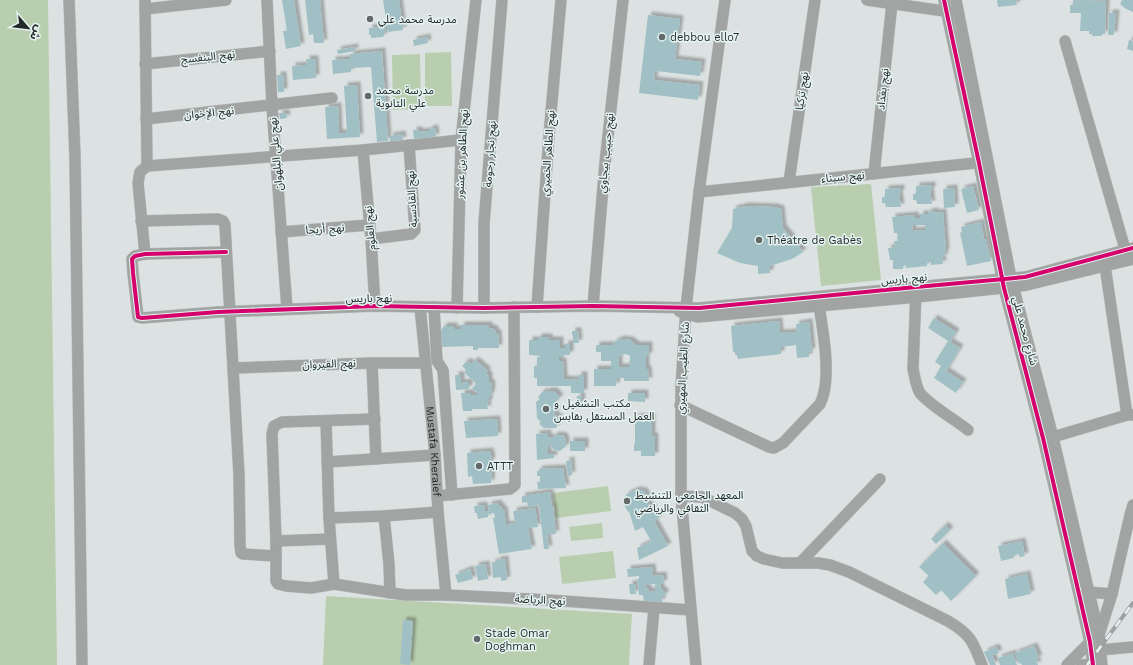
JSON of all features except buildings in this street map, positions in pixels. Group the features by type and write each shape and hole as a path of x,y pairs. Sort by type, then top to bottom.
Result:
{"street":[{"path":"70,0 75,158 82,665"},
{"path":"147,166 145,5 226,0"},
{"name":"نهج علي البلهوان","path":"267,0 272,106 287,309"},
{"name":"نهج الطاهر بن عشور","path":"457,308 461,140 476,0"},
{"name":"نهج نجار رحومة","path":"484,308 484,223 502,0"},
{"name":"نهج الطاهر الخميري","path":"537,307 549,135 561,0"},
{"name":"نهج حبيب بيجاوي","path":"593,306 605,163 623,0"},
{"name":"شارع الطيب المهيري","path":"696,665 681,496 680,405 685,311 724,0"},
{"name":"نهج تركيا","path":"789,182 815,0"},
{"path":"868,0 945,6 958,14"},
{"name":"شارع محمد علي","path":"956,0 983,163"},
{"name":"نهج بغداد","path":"874,174 892,3"},
{"name":"شارع محمد علي","path":"945,6 983,163 1008,283 1088,592 1096,665"},
{"path":"1065,41 1112,200 1129,248"},
{"name":"نهج البنفسج","path":"145,64 270,51"},
{"name":"نهج الإخوان","path":"146,119 272,106 282,103 332,98"},
{"path":"226,252 145,254 138,177 140,172 147,166 363,150 461,140"},
{"name":"نهج القادسية","path":"371,239 411,234 416,230 409,146"},
{"name":"نهج العلوم","path":"363,150 375,306"},
{"name":"نهج سيناء","path":"699,192 983,163"},
{"path":"141,222 218,219 223,221 225,224 239,475 240,545 242,553 276,556 272,429 275,425 282,422 375,419"},
{"name":"نهج أريحا","path":"281,232 369,225"},
{"name":"نهج باريس","path":"145,254 135,256 132,259 138,317 230,311 375,306 457,308 593,306 673,307 685,311 699,308 819,301 1008,283 1028,285 1104,260 1129,248"},
{"name":"نهج باريس","path":"1104,260 1133,259"},
{"path":"1048,438 1130,415 1104,260"},
{"path":"916,292 913,369 915,381 920,393 927,400 968,430"},
{"path":"680,405 769,447 774,448 783,443 820,404 823,397 826,378 819,301"},
{"name":"Mustafa Kheraief","path":"420,307 435,455 438,512 446,595"},
{"path":"434,307 437,361 444,370 452,494"},
{"path":"437,496 510,489 515,485 514,307"},
{"name":"نهج القيروان","path":"233,368 425,362"},
{"path":"372,363 376,459"},
{"path":"326,421 330,539 334,584"},
{"name":"شارع محمد علي","path":"1048,438 1094,639 1100,650 1096,665"},
{"path":"327,462 435,455"},
{"path":"800,563 880,479"},
{"path":"681,496 702,497 735,513 742,519 746,526 752,551 757,556 771,561 830,565 848,572 948,621 969,636 982,665"},
{"path":"1068,665 1094,639 1112,594 1133,505"},
{"path":"329,518 438,512"},
{"path":"384,516 389,564 390,593"},
{"path":"276,541 330,539"},
{"name":"نهج الرياضة","path":"276,556 276,581 278,584 286,586 311,588 334,584 405,595 446,595 550,600 691,610"},
{"path":"1088,592 1112,594"},
{"path":"649,665 654,608"},
{"path":"1100,650 1133,647"},
{"path":"1081,665 1096,665"}],"green space":[{"path":"0,0 48,0 57,665 0,665"},
{"path":"451,52 452,106 425,106 425,53"},
{"path":"420,54 421,109 393,110 392,55"},
{"path":"871,184 881,280 821,286 811,187"},
{"path":"608,486 611,511 556,518 553,493"},
{"path":"602,523 603,538 571,541 569,527"},
{"path":"613,551 616,578 562,584 559,557"},
{"name":"Stade Omar Doghman","path":"326,596 632,614 629,665 323,665"}],"railway":[{"path":"1087,665 1133,603"}],"cycle path":[{"path":"944,0 1004,288 1043,438 1090,642 1093,665"},
{"path":"226,252 145,254 135,256 132,259 138,317 142,318 218,312 375,306 484,308 593,306 699,308 1025,277 1133,248"}],"place":[{"name":"مدرسة محمد علي","path":"370,19"},
{"name":"debbou ello7","path":"662,37"},
{"name":"مدرسة محمد علي الثانوية","path":"368,96"},
{"name":"Théatre de Gabès","path":"759,240"},
{"name":"مكتب التشغيل و العمل المستقل بقابس","path":"546,409"},
{"name":"ATTT","path":"479,466"},
{"name":"المعهد الجامعي للتنشيط الثقافي والرياضي","path":"627,501"},
{"name":"Stade Omar Doghman","path":"477,639"}]}
